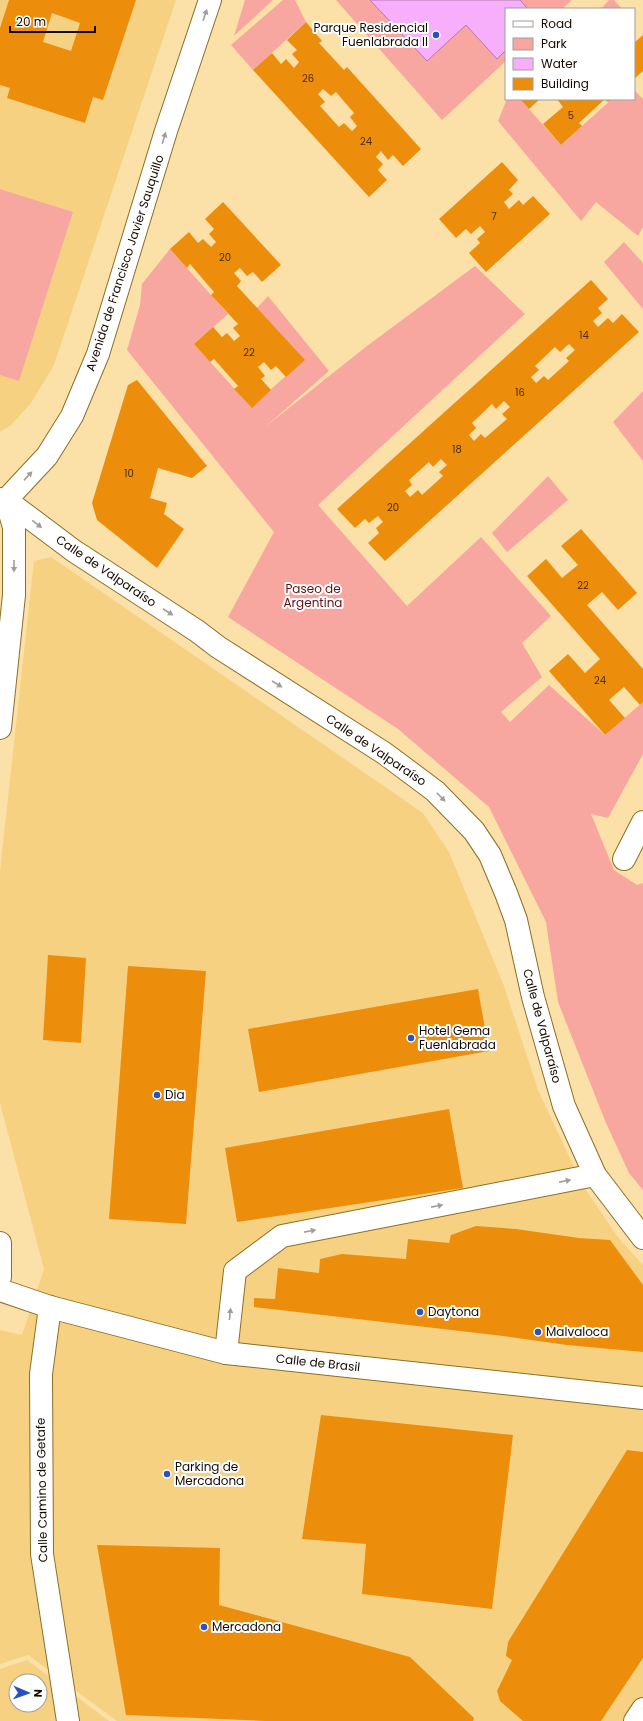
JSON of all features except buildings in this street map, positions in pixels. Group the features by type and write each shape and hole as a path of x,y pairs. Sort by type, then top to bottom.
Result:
{"street":[{"name":"Avenida de Francisco Javier Sauquillo","path":"3,500 48,456 72,416 90,374 98,354 166,131 210,0"},
{"path":"0,728 14,595 14,527 3,500"},
{"name":"Calle de Valparaíso","path":"3,500 74,551 197,631 218,647 384,753 435,791 474,831 490,855 516,920 533,997 564,1106 595,1175 643,1238"},
{"path":"624,859 643,822"},
{"path":"226,1353 235,1271 282,1236 595,1175"},
{"path":"0,1243 0,1277"},
{"name":"Calle de Brasil","path":"0,1290 50,1307 226,1353 643,1398"},
{"name":"Calle Camino de Getafe","path":"50,1307 41,1374 42,1554 68,1721"},
{"path":"635,1721 643,1710"}],"shaded area":[{"path":"0,0 176,0 54,365 31,403 11,425 0,432"},
{"path":"51,557 423,813 449,852 504,986 538,1090 582,1184 617,1236 643,1265 643,1721 117,1721 28,1655 0,1664 0,1330 22,1335 44,1269 0,1103 0,871 34,561"},
{"path":"27,1660 44,1673 8,1673 8,1713 48,1713 48,1676 109,1721 0,1721 0,1669"}],"green space":[{"path":"245,0 273,0 234,36"},
{"path":"283,0 295,0 306,22 253,70 231,45"},
{"name":"Parque Residencial Fuenlabrada II","path":"336,0 572,0 563,8 505,8 505,62 442,120"},
{"path":"609,0 614,0 621,8 602,8"},
{"path":"635,91 643,99 643,227 638,236 596,202 581,221 498,121 507,100 521,100 561,145 611,100 635,100"},
{"path":"0,189 73,212 19,381 0,375"},
{"path":"624,242 643,263 643,309 604,262"},
{"name":"Paseo de Argentina","path":"170,249 228,314 194,344 251,407 304,360 257,308 268,296 329,371 265,427 367,346 475,266 525,314 318,505 407,606 481,537 551,616 522,643 542,677 501,712 510,722 549,685 605,735 643,702 643,754 608,818 591,814 614,870 637,885 643,883 643,1190 629,1173 606,1123 558,1002 546,922 489,807 398,729 228,617 274,532 127,350 140,305 142,284"},
{"path":"643,391 643,461 613,422"},
{"path":"548,476 568,500 507,552 492,533"}],"water":[{"path":"370,0 520,0 527,8 505,8 505,51 497,59 466,25 427,61"}],"place":[{"name":"Parque Residencial Fuenlabrada II","path":"436,35"},
{"name":"Hotel Gema Fuenlabrada","path":"411,1038"},
{"name":"Dia","path":"157,1095"},
{"name":"Daytona","path":"420,1312"},
{"name":"Malvaloca","path":"538,1332"},
{"name":"Parking de Mercadona","path":"167,1474"},
{"name":"Mercadona","path":"204,1627"}]}
